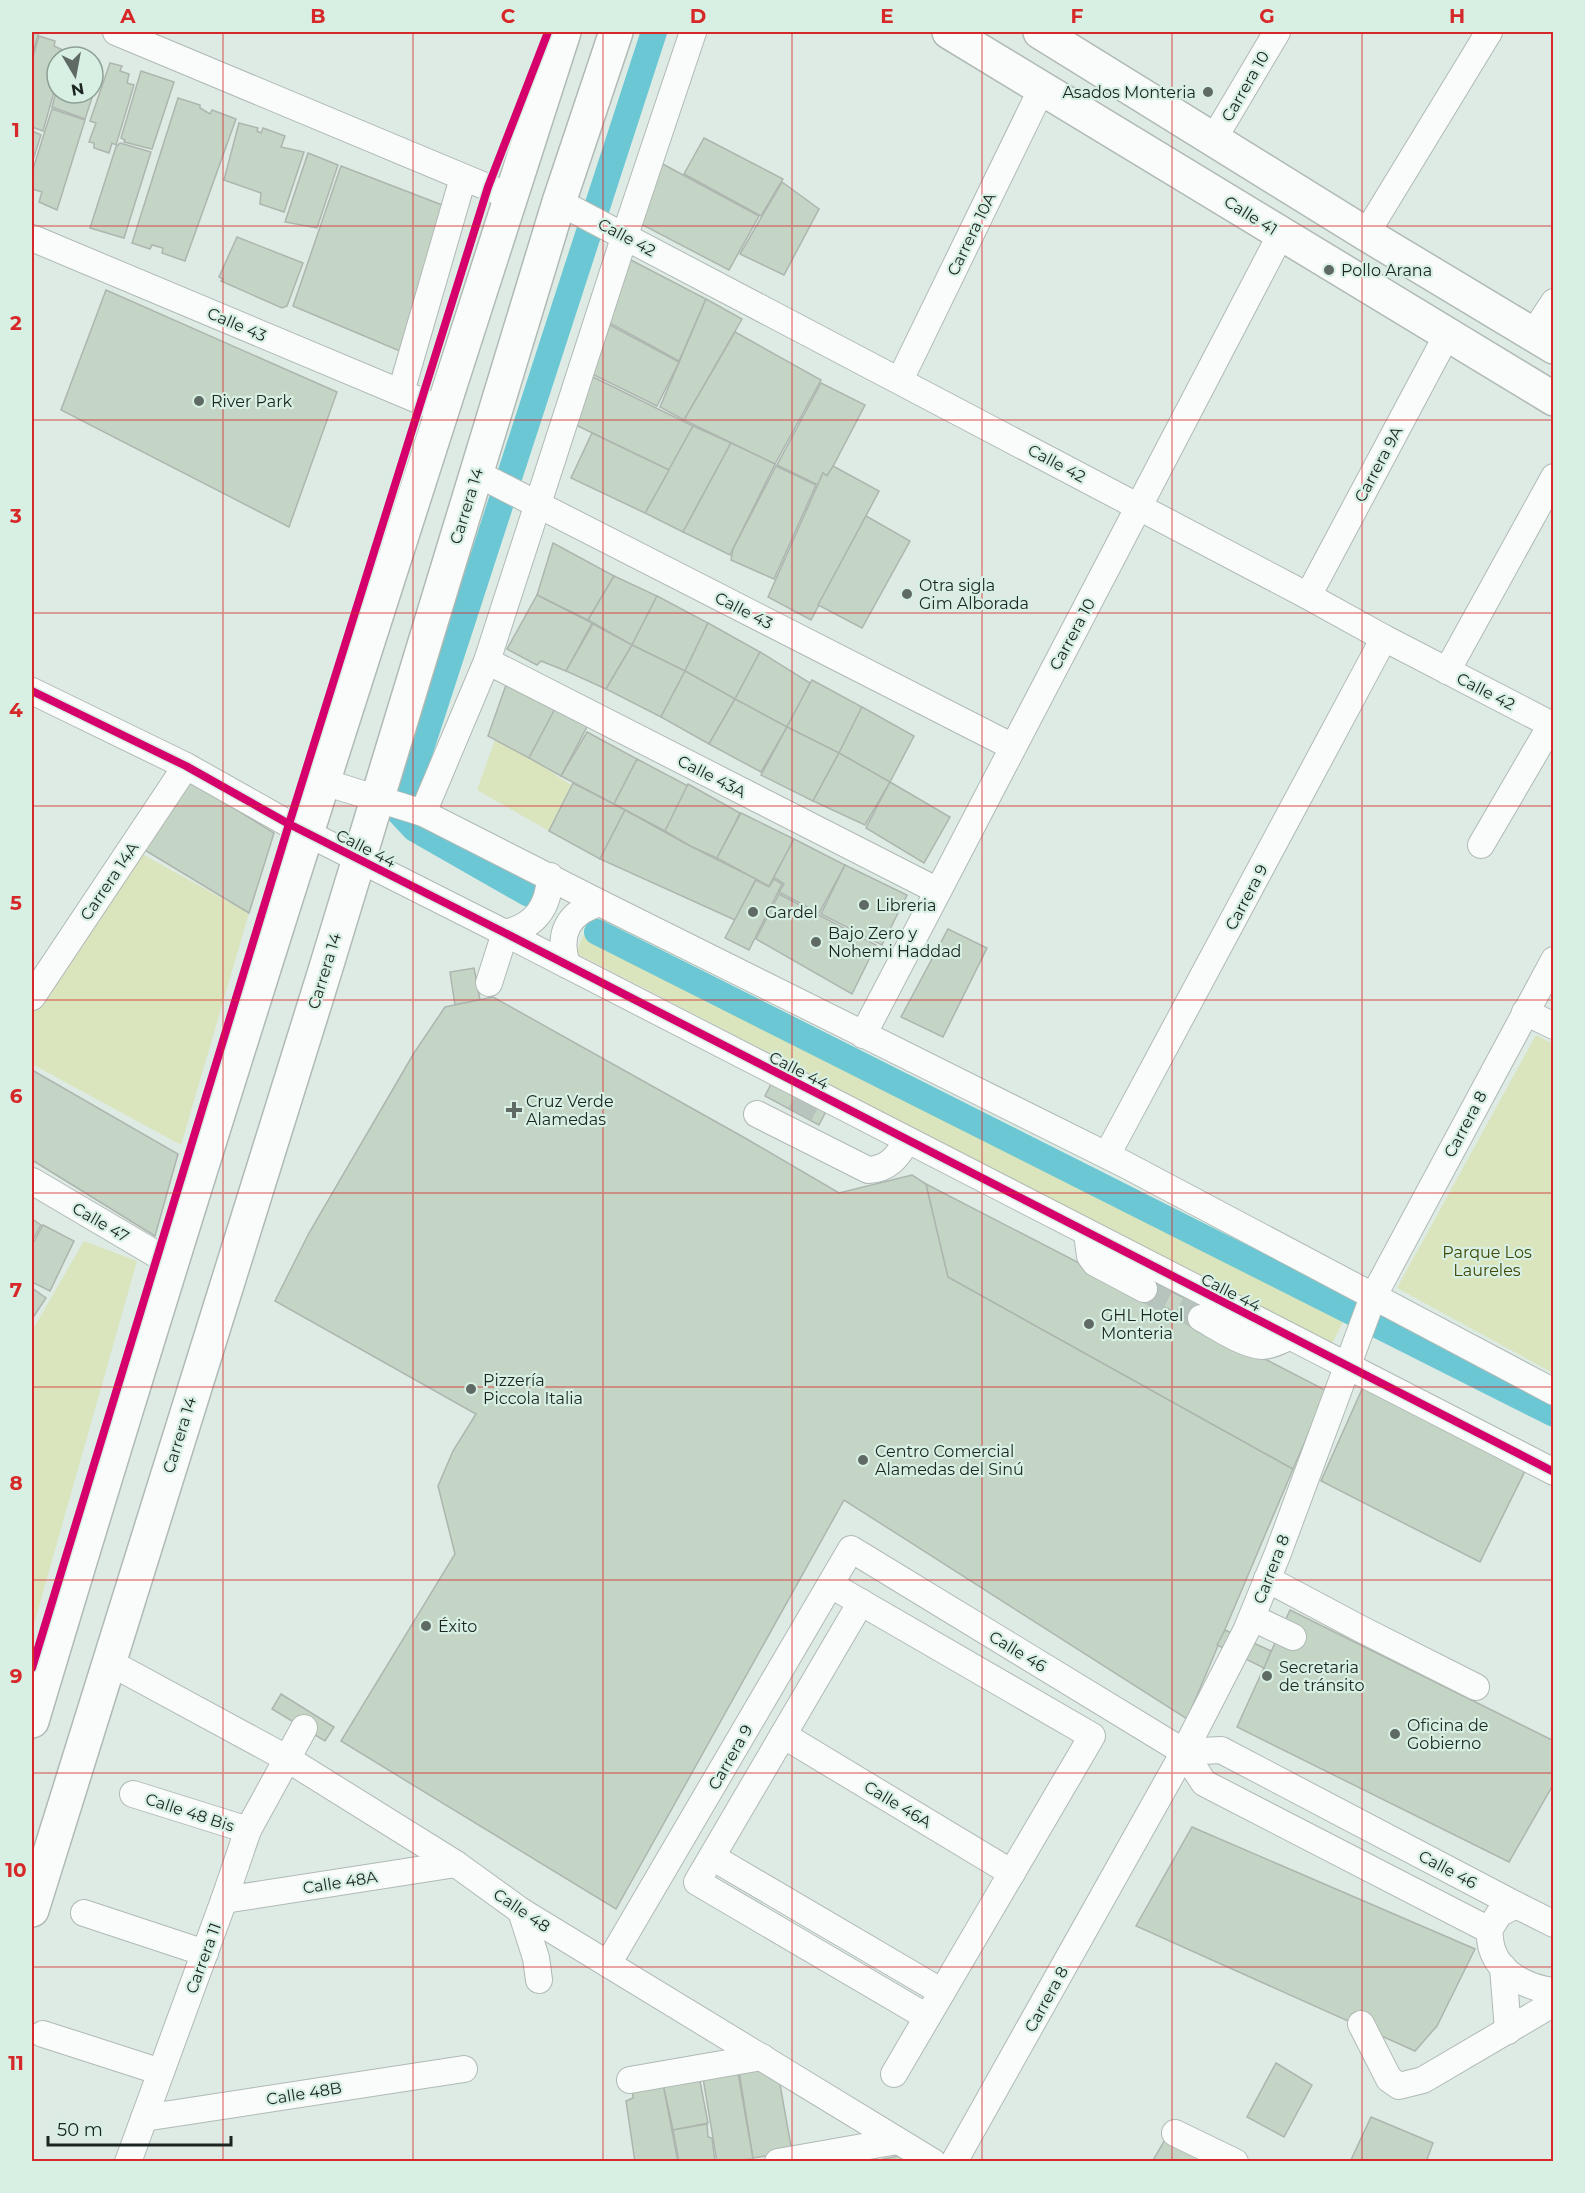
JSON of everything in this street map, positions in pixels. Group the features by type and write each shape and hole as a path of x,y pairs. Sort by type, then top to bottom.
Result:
{"main road":[{"path":"32,1721 171,1263 441,410 564,32"},
{"name":"Carrera 14","path":"32,1910 359,860 402,806 483,477 571,207 616,32"},
{"name":"Calle 41","path":"949,32 1554,399"},
{"path":"1040,32 1073,40 1213,140 1543,341"}],"street":[{"path":"116,32 511,197"},
{"path":"402,806 487,661 530,502 617,231 693,32"},
{"name":"Carrera 10","path":"1213,140 1277,32"},
{"path":"1366,234 1489,32"},
{"name":"Carrera 10A","path":"900,380 1042,88"},
{"path":"400,392 463,178"},
{"name":"Calle 42","path":"571,207 1552,725"},
{"name":"Carrera 10","path":"863,1035 1281,234"},
{"name":"Calle 43","path":"32,238 441,410"},
{"path":"1543,341 1554,302"},
{"name":"Carrera 9A","path":"1308,596 1448,333"},
{"name":"Calle 43","path":"483,477 1013,747"},
{"path":"1447,671 1554,477"},
{"name":"Carrera 9","path":"1107,1155 1384,638"},
{"name":"Calle 43A","path":"487,661 938,891"},
{"name":"Calle 44","path":"34,698 186,766 359,860 567,965 790,1106 907,1141 1289,1337 1349,1360 1554,1472"},
{"path":"1481,846 1552,725"},
{"name":"Carrera 14A","path":"32,997 186,766"},
{"path":"324,782 402,806 550,876 863,1035 1107,1155 1370,1304 1554,1392"},
{"path":"489,983 505,933 518,930 539,914 546,903 550,876"},
{"path":"567,965 563,943 565,931 579,912 600,903"},
{"name":"Carrera 8","path":"954,2162 1184,1752 1249,1624 1278,1553 1370,1304 1554,960"},
{"path":"1525,1012 1554,1026"},
{"path":"790,1106 868,1170 888,1166 896,1159 907,1141"},
{"name":"Calle 47","path":"32,1181 171,1263"},
{"path":"1087,1233 1090,1256 1095,1263 1144,1289"},
{"path":"1201,1318 1251,1344 1269,1345 1289,1337"},
{"name":"Carrera 9","path":"608,1964 851,1549"},
{"name":"Calle 46","path":"851,1549 1184,1752 1204,1783 1489,1930"},
{"path":"1278,1553 1259,1557 1236,1612 1237,1622 1293,1637"},
{"path":"1268,1579 1357,1636 1476,1687"},
{"path":"831,1585 1092,1736 894,2074"},
{"path":"861,1602 697,1882 927,2017"},
{"name":"Calle 48","path":"109,1662 286,1758 456,1864 521,1911 933,2162"},
{"name":"Carrera 11","path":"128,2162 248,1830 304,1728"},
{"name":"Calle 46A","path":"783,1736 1012,1873"},
{"name":"Calle 46","path":"1184,1752 1221,1750 1554,1924"},
{"name":"Calle 48 Bis","path":"133,1794 248,1830"},
{"path":"712,1857 942,1992"},
{"name":"Calle 48A","path":"224,1900 456,1864"},
{"path":"1516,1905 1499,1914 1489,1930 1492,1950 1517,1980 1554,1991"},
{"path":"521,1911 536,1958 539,1980"},
{"path":"84,1913 205,1953"},
{"path":"1503,1966 1508,2031"},
{"path":"1361,2024 1389,2079 1399,2086 1423,2080 1554,2003"},
{"path":"43,2034 161,2072"},
{"path":"630,2080 762,2056"},
{"name":"Calle 48B","path":"144,2118 464,2069"},
{"path":"1175,2133 1235,2162"},
{"path":"778,2162 897,2141"}],"green space":[{"path":"495,740 536,762 571,785 549,831 477,790"},
{"path":"131,848 249,913 181,1145 32,1064 32,1009"},
{"path":"595,918 1353,1302 1332,1344 576,953 587,926"},
{"name":"Parque Los Laureles","path":"1536,1035 1553,1044 1553,1373 1397,1288"},
{"path":"84,1241 137,1261 32,1631 32,1331"}],"building":[{"path":"32,32 39,32 32,56"},
{"path":"39,36 55,41 54,45 45,45 45,105 50,105 43,131 32,127 32,60"},
{"path":"110,63 122,66 120,71 129,74 127,83 134,85 116,145 112,143 109,153 94,148 94,143 89,142 96,123 90,121 96,105 105,105 105,78"},
{"path":"141,71 174,82 152,149 124,142 125,140 121,138"},
{"path":"178,98 200,105 200,108 210,114 212,110 236,119 185,261 162,253 163,248 152,245 150,249 132,243"},
{"path":"53,105 90,105 85,119 52,107"},
{"path":"52,109 85,120 57,210 39,202 42,192 32,189 32,172"},
{"path":"239,123 258,128 257,131 261,133 263,128 285,136 281,147 304,152 284,212 260,204 261,193 224,180"},
{"path":"32,131 41,135 32,163"},
{"path":"704,138 783,179 761,216 684,174"},
{"path":"120,143 151,152 124,238 90,228 116,147"},
{"path":"308,153 338,165 317,228 285,222"},
{"path":"659,162 759,216 729,270 639,223"},
{"path":"341,166 450,208 407,354 293,306"},
{"path":"782,182 819,209 784,275 740,254"},
{"path":"237,237 303,263 287,306 282,308 221,281 223,279 219,277"},
{"path":"629,259 706,299 679,361 608,322"},
{"name":"River Park","path":"106,290 337,392 289,527 61,410"},
{"path":"706,299 742,319 684,420 660,407"},
{"path":"610,325 679,362 657,406 592,374"},
{"path":"735,332 821,380 775,464 684,420"},
{"path":"591,376 693,426 669,470 576,425"},
{"path":"821,383 865,405 830,472 827,476 823,473 818,485 777,465"},
{"path":"693,426 731,443 683,532 645,513"},
{"path":"592,433 669,470 645,513 571,478"},
{"path":"731,443 775,464 730,555 683,532"},
{"path":"776,466 816,485 774,579 731,560 733,549"},
{"path":"833,466 879,491 811,620 768,597 823,473 827,476"},
{"path":"866,516 910,541 862,628 818,605"},
{"path":"553,543 614,576 588,620 537,595"},
{"path":"614,576 657,596 632,645 588,620"},
{"path":"537,595 592,623 566,671 541,661 537,665 507,649"},
{"path":"657,596 708,623 685,671 632,645"},
{"path":"708,623 760,652 735,699 685,671"},
{"path":"593,624 632,645 606,689 566,671"},
{"path":"632,645 685,671 661,717 606,689"},
{"path":"760,652 810,683 787,727 735,699"},
{"path":"685,671 735,699 709,744 661,717"},
{"path":"812,680 862,707 839,753 787,727"},
{"path":"506,685 555,709 529,758 488,736"},
{"path":"735,699 787,727 761,772 709,744"},
{"path":"557,705 589,723 561,776 529,758"},
{"path":"862,707 914,736 890,782 839,753"},
{"path":"787,727 839,753 813,801 761,775"},
{"path":"587,732 637,759 614,804 561,776"},
{"path":"839,753 890,782 865,825 813,801"},
{"path":"637,759 688,786 665,831 614,804"},
{"path":"185,778 274,833 249,913 143,849"},
{"path":"890,782 950,817 924,863 866,828"},
{"path":"573,783 625,810 600,859 549,831"},
{"path":"688,784 740,813 717,858 665,831"},
{"path":"625,810 756,879 735,920 600,859"},
{"path":"741,813 794,839 769,886 717,858"},
{"path":"794,839 845,865 819,913 779,892 784,884 774,877"},
{"name":"Libreria","path":"845,865 907,895 882,945 821,914"},
{"name":"Gardel","path":"774,879 782,884 749,950 725,938 756,880 769,887"},
{"name":"Bajo Zero y Nohemi Haddad","path":"779,894 876,945 852,994 756,939"},
{"path":"948,929 987,948 943,1037 901,1017"},
{"path":"474,968 480,1000 455,1005 450,972"},
{"name":"Centro Comercial Alamedas del Sinú","path":"493,997 839,1193 912,1175 926,1184 948,1277 1293,1469 1187,1719 844,1500 616,1909 341,1741 455,1554 438,1486 453,1451 476,1414 275,1301 309,1233 414,1053 445,1007"},
{"path":"32,1070 178,1154 155,1236 32,1160"},
{"path":"772,1082 826,1111 819,1125 765,1096"},
{"path":"926,1184 1327,1391 1293,1469 948,1277"},
{"path":"32,1219 41,1225 32,1241"},
{"path":"43,1225 74,1241 50,1291 32,1282 32,1245"},
{"path":"1149,1280 1206,1309 1198,1324 1141,1295"},
{"path":"32,1288 46,1298 32,1319"},
{"path":"1363,1387 1527,1467 1480,1562 1321,1481"},
{"name":"Oficina de Gobierno","path":"1290,1610 1554,1741 1554,1783 1509,1862 1237,1727"},
{"path":"1225,1630 1271,1651 1264,1668 1217,1645"},
{"path":"281,1694 334,1727 325,1741 272,1709"},
{"path":"1192,1827 1475,1949 1437,2026 1415,2051 1136,1926"},
{"path":"754,2062 779,2079 792,2152 753,2158 738,2065"},
{"path":"1276,2063 1312,2085 1284,2137 1247,2117"},
{"path":"737,2067 753,2159 717,2162 702,2072"},
{"path":"698,2071 708,2123 673,2130 662,2079"},
{"path":"662,2079 678,2162 635,2162 626,2101 633,2098 632,2084"},
{"path":"1371,2117 1433,2143 1426,2162 1350,2162"},
{"path":"707,2124 708,2137 712,2138 715,2162 679,2162 673,2130"},
{"path":"1166,2138 1202,2154 1199,2162 1152,2162"},
{"path":"903,2155 912,2162 884,2162 883,2159"}],"waterway":[{"path":"529,894 415,829 400,813 654,32"},
{"path":"597,932 1554,1414"}],"tunnel":[{"path":"800,1114 807,1101"},
{"path":"1144,1289 1201,1318"}],"cycle path":[{"path":"32,1668 289,824 488,187 548,32"},
{"path":"32,691 186,766 289,824 1554,1472"}],"place":[{"name":"Asados Monteria","path":"1208,92"},
{"name":"Pollo Arana","path":"1329,270"},
{"name":"River Park","path":"199,401"},
{"name":"Otra sigla Gim Alborada","path":"907,594"},
{"name":"Libreria","path":"864,905"},
{"name":"Gardel","path":"753,912"},
{"name":"Bajo Zero y Nohemi Haddad","path":"816,942"},
{"name":"Cruz Verde Alamedas","path":"514,1110"},
{"name":"GHL Hotel Monteria","path":"1089,1324"},
{"name":"Pizzería Piccola Italia","path":"471,1389"},
{"name":"Centro Comercial Alamedas del Sinú","path":"863,1460"},
{"name":"Éxito","path":"426,1626"},
{"name":"Secretaria de tránsito","path":"1267,1676"},
{"name":"Oficina de Gobierno","path":"1395,1734"}]}
